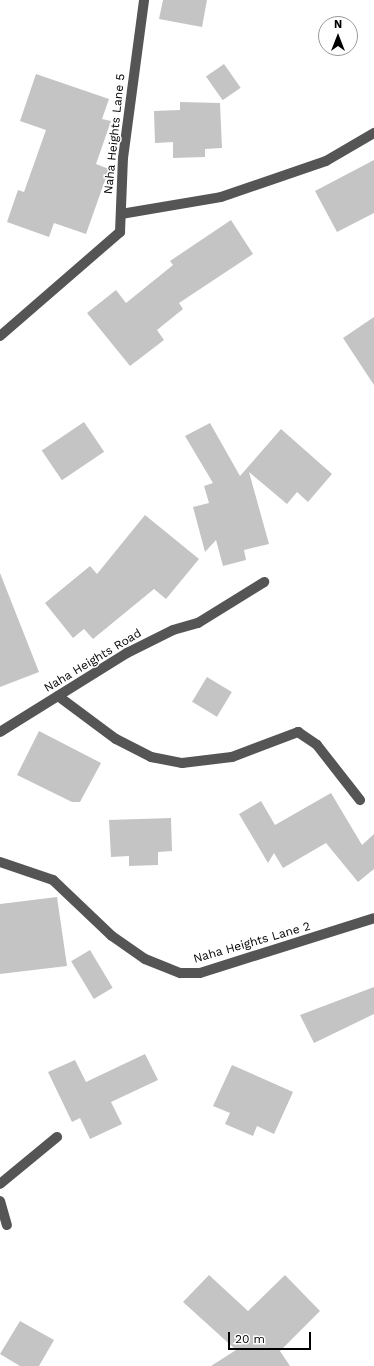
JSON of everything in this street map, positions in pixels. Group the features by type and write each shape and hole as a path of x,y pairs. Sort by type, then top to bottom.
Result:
{"street":[{"name":"Naha Heights Lane 5","path":"0,336 120,232 123,158 144,0"},
{"path":"121,214 221,197 326,161 374,133"},
{"name":"Naha Heights Road","path":"0,732 127,653 173,630 198,623 264,582"},
{"path":"58,696 116,739 151,757 182,763 232,757 298,732 317,745 360,800"},
{"name":"Naha Heights Lane 2","path":"0,862 53,880 112,936 145,959 180,973 200,973 374,918"},
{"path":"0,1184 57,1137"},
{"path":"0,1201 7,1225"}],"building":[{"path":"163,0 207,0 202,27 159,19"},
{"path":"224,64 241,88 223,100 206,77"},
{"path":"36,74 109,99 102,119 111,121 96,164 109,169 86,234 54,223 49,237 7,222 18,190 24,192 46,130 20,121"},
{"path":"180,102 220,103 222,148 205,149 205,157 173,158 173,142 155,143 154,111 180,110"},
{"path":"374,160 374,213 337,232 315,191"},
{"path":"231,220 253,254 179,303 183,309 157,330 164,340 130,366 87,313 116,290 126,303 173,265 170,261"},
{"path":"374,317 374,385 343,338"},
{"path":"84,422 104,452 62,480 42,451"},
{"path":"210,423 240,476 281,429 332,474 308,502 297,492 287,504 249,472 269,544 244,550 246,560 223,566 216,540 205,552 193,507 209,503 204,486 213,483 185,436"},
{"path":"145,515 199,559 166,599 154,589 93,639 84,629 73,638 45,603 90,566 97,574"},
{"path":"0,573 39,672 0,687"},
{"path":"207,677 232,692 217,717 192,702"},
{"path":"39,731 101,763 80,802 72,802 17,775"},
{"path":"331,793 362,845 374,834 374,869 358,882 326,843 283,868 274,853 268,863 239,814 261,801 275,825"},
{"path":"171,818 172,851 158,852 158,865 129,866 129,856 111,857 109,820"},
{"path":"57,897 67,966 0,974 0,904"},
{"path":"90,950 113,988 94,999 71,961"},
{"path":"374,987 374,1014 314,1043 300,1015"},
{"path":"145,1054 158,1080 111,1102 122,1124 90,1139 80,1118 72,1122 48,1072 75,1060 86,1082"},
{"path":"232,1065 293,1092 274,1134 257,1126 253,1136 225,1124 230,1113 213,1106"},
{"path":"209,1275 248,1311 285,1275 320,1311 280,1351 290,1366 211,1366 236,1350 183,1302"},
{"path":"20,1321 54,1340 39,1366 20,1366 0,1354"}]}
